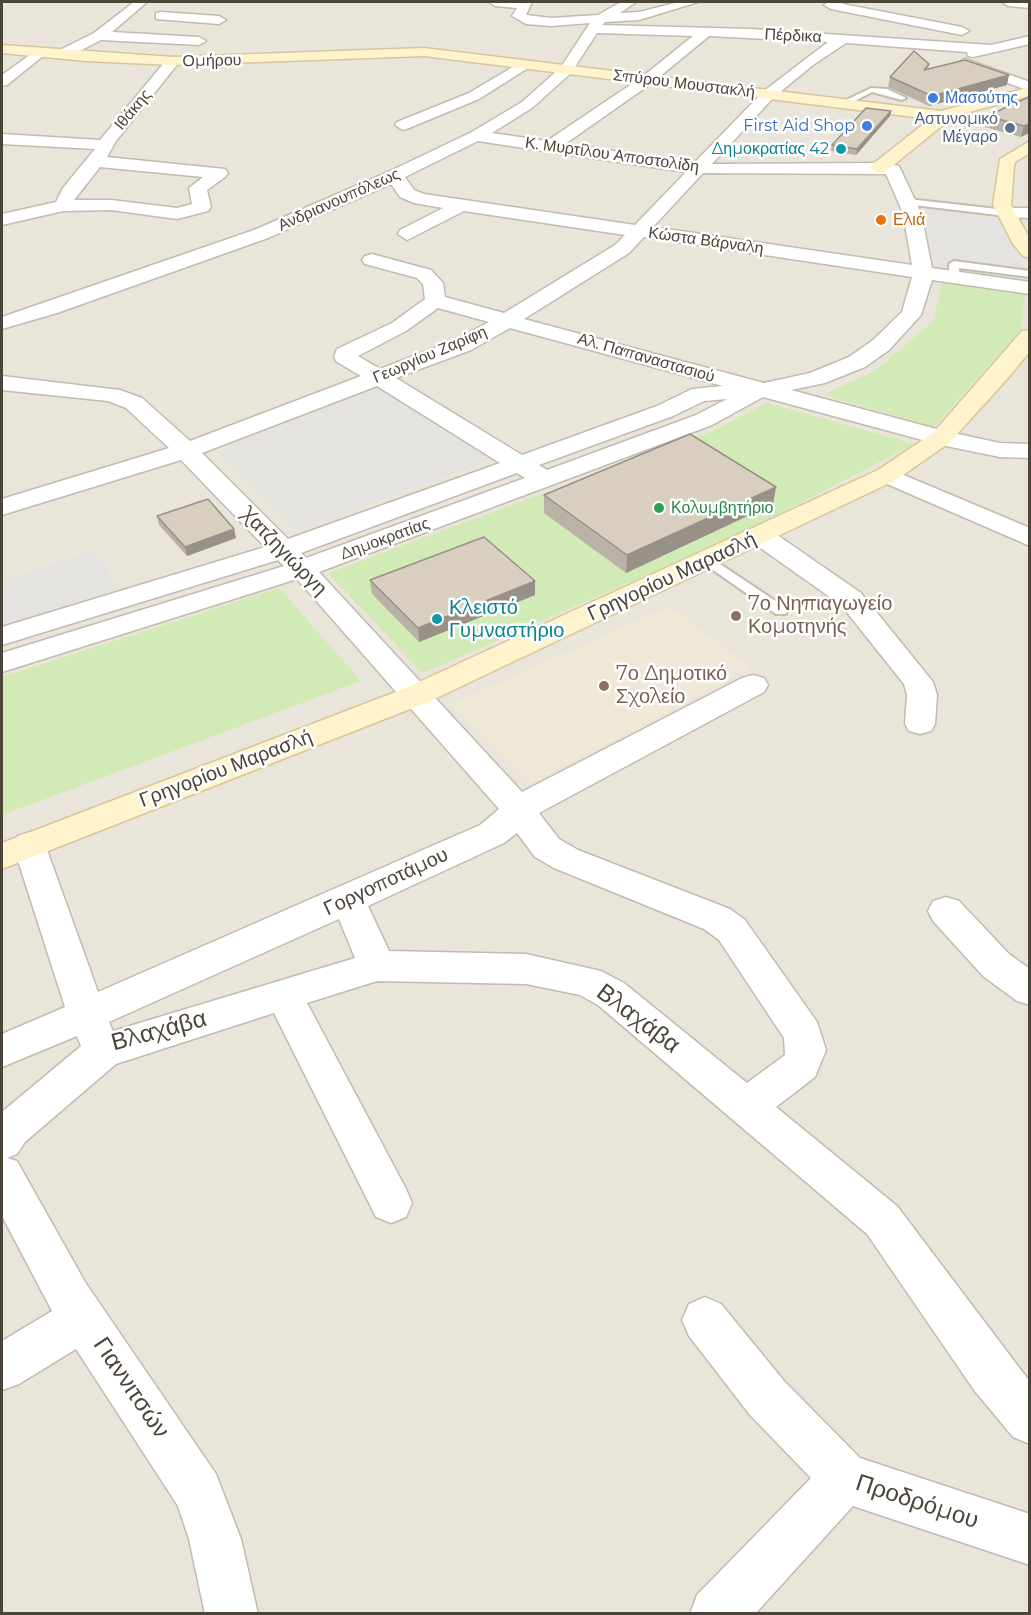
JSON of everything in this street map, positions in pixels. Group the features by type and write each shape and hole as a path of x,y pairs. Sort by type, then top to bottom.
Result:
{"street":[{"path":"61,55 99,36 141,2"},
{"path":"495,2 524,3 519,16 526,20 596,24 639,16 692,2"},
{"name":"Ανδριανουπόλεως","path":"2,323 50,309 261,234 392,177 476,136 527,105 566,70 596,24 630,2"},
{"path":"838,2 831,5 972,33 1009,45"},
{"path":"1008,2 1029,4"},
{"name":"Ιθάκης","path":"63,206 69,192 96,161 105,145 177,61 230,8"},
{"path":"126,14 219,20"},
{"name":"Πέρδικα","path":"596,24 993,49"},
{"path":"550,147 647,80 707,32"},
{"path":"99,36 199,41"},
{"name":"Γεωργίου Ζαρίφη","path":"2,507 186,451 463,345 622,249 696,168 769,94 808,62 843,39"},
{"path":"952,59 1029,39"},
{"path":"915,45 1029,88"},
{"name":"Ομήρου","path":"2,49 61,55 177,61 424,52"},
{"name":"Σπύρου Μουστακλή","path":"424,52 944,116"},
{"path":"2,82 38,53"},
{"path":"403,125 474,96 523,65"},
{"path":"886,169 944,116 1029,88"},
{"path":"474,96 527,105"},
{"path":"886,169 961,117 1029,97"},
{"name":"Κ. Μυρτίλου Αποστολίδη","path":"476,136 696,168 886,169"},
{"path":"2,139 105,145"},
{"path":"1029,146 1008,159 1005,167 1002,205 1029,252"},
{"path":"2,220 63,206 111,205 177,214 202,207 198,188 219,173 96,161"},
{"name":"Δημοκρατίας","path":"2,636 283,550 665,411 700,394 759,391 817,378 857,362 881,345 911,315 923,274 908,202 886,169"},
{"name":"Κώστα Βάρναλη","path":"392,177 403,184 406,193 413,196 462,205 1029,288"},
{"path":"407,234 462,205"},
{"path":"1006,213 1029,213"},
{"path":"160,229 177,214"},
{"path":"372,260 402,266 429,278 435,301 399,327 348,350 345,357 546,480"},
{"name":"Αλ. Παπαναστασιού","path":"435,301 759,391 941,438 1000,450 1029,451"},
{"name":"Γρηγορίου Μαρασλή","path":"16,851 417,695 761,536 887,475 941,438 1000,373 1029,336"},
{"name":"Χατζηγιώργη","path":"2,383 127,399 186,451 302,569 518,809 542,843 552,852 717,919 739,937 803,1034 806,1050 801,1065 746,1107"},
{"name":"Δημοκρατίας","path":"2,663 302,569 704,420 759,391"},
{"path":"887,475 1029,538"},
{"path":"761,536 851,599 918,682 922,695 920,724"},
{"name":"Γοργοποτάμου","path":"2,1051 348,900 492,834 508,822 518,809 753,685"},
{"name":"Βλαχάβα","path":"16,851 103,1050 377,966 526,969 588,982 611,994 636,1012 882,1220 991,1373 1029,1420"},
{"path":"348,900 377,966"},
{"path":"946,911 996,965 1029,990"},
{"path":"284,994 391,1203"},
{"path":"2,1141 11,1129 103,1050"},
{"name":"Γιαννιτσών","path":"2,1174 83,1318 198,1492 215,1539 232,1614"},
{"path":"2,1367 83,1318"},
{"path":"705,1320 767,1398 845,1478"},
{"name":"Προδρόμου","path":"716,1614 733,1599 845,1478 1029,1540"}],"lane":[{"path":"844,103 872,90 880,90 902,98"},
{"path":"908,202 1006,213"},
{"path":"955,278 954,264 1029,273"},
{"path":"708,560 780,611"}],"shaded area":[{"path":"2,2 1029,2 1029,1613 2,1613"},
{"path":"922,208 1001,220 1022,262 1024,282 934,269"},
{"path":"378,387 493,459 293,531 215,451"},
{"path":"95,551 120,591 2,627 2,580"},
{"name":"7ο Δημοτικό Σχολείο","path":"669,606 751,668 530,784 452,704"}],"green space":[{"path":"942,282 1025,295 1021,329 934,427 823,395 876,370 930,324 934,319"},
{"path":"767,403 914,444 748,530 423,673 328,573 715,430"},
{"path":"279,588 361,681 2,815 2,677"}],"building":[{"path":"914,51 929,64 924,70 965,60 1009,75 932,96 890,77"},
{"path":"1029,97 1029,124 1024,126 987,116"},
{"path":"866,108 891,111 857,149 832,145"},
{"name":"Κολυμβητήριο","path":"690,434 776,487 627,555 544,495"},
{"path":"208,499 234,529 185,547 157,516"},
{"name":"Κλειστό Γυμναστήριο","path":"484,537 535,581 418,628 370,580"}],"place":[{"name":"Μασούτης","path":"933,98"},
{"name":"First Aid Shop","path":"867,126"},
{"name":"Αστυνομικό Μέγαρο","path":"1010,128"},
{"name":"Δημοκρατίας 42","path":"841,149"},
{"name":"Ελιά","path":"881,220"},
{"name":"Κολυμβητήριο","path":"659,508"},
{"name":"7ο Νηπιαγωγείο Κομοτηνής","path":"736,616"},
{"name":"Κλειστό Γυμναστήριο","path":"437,619"},
{"name":"7ο Δημοτικό Σχολείο","path":"604,686"}]}
